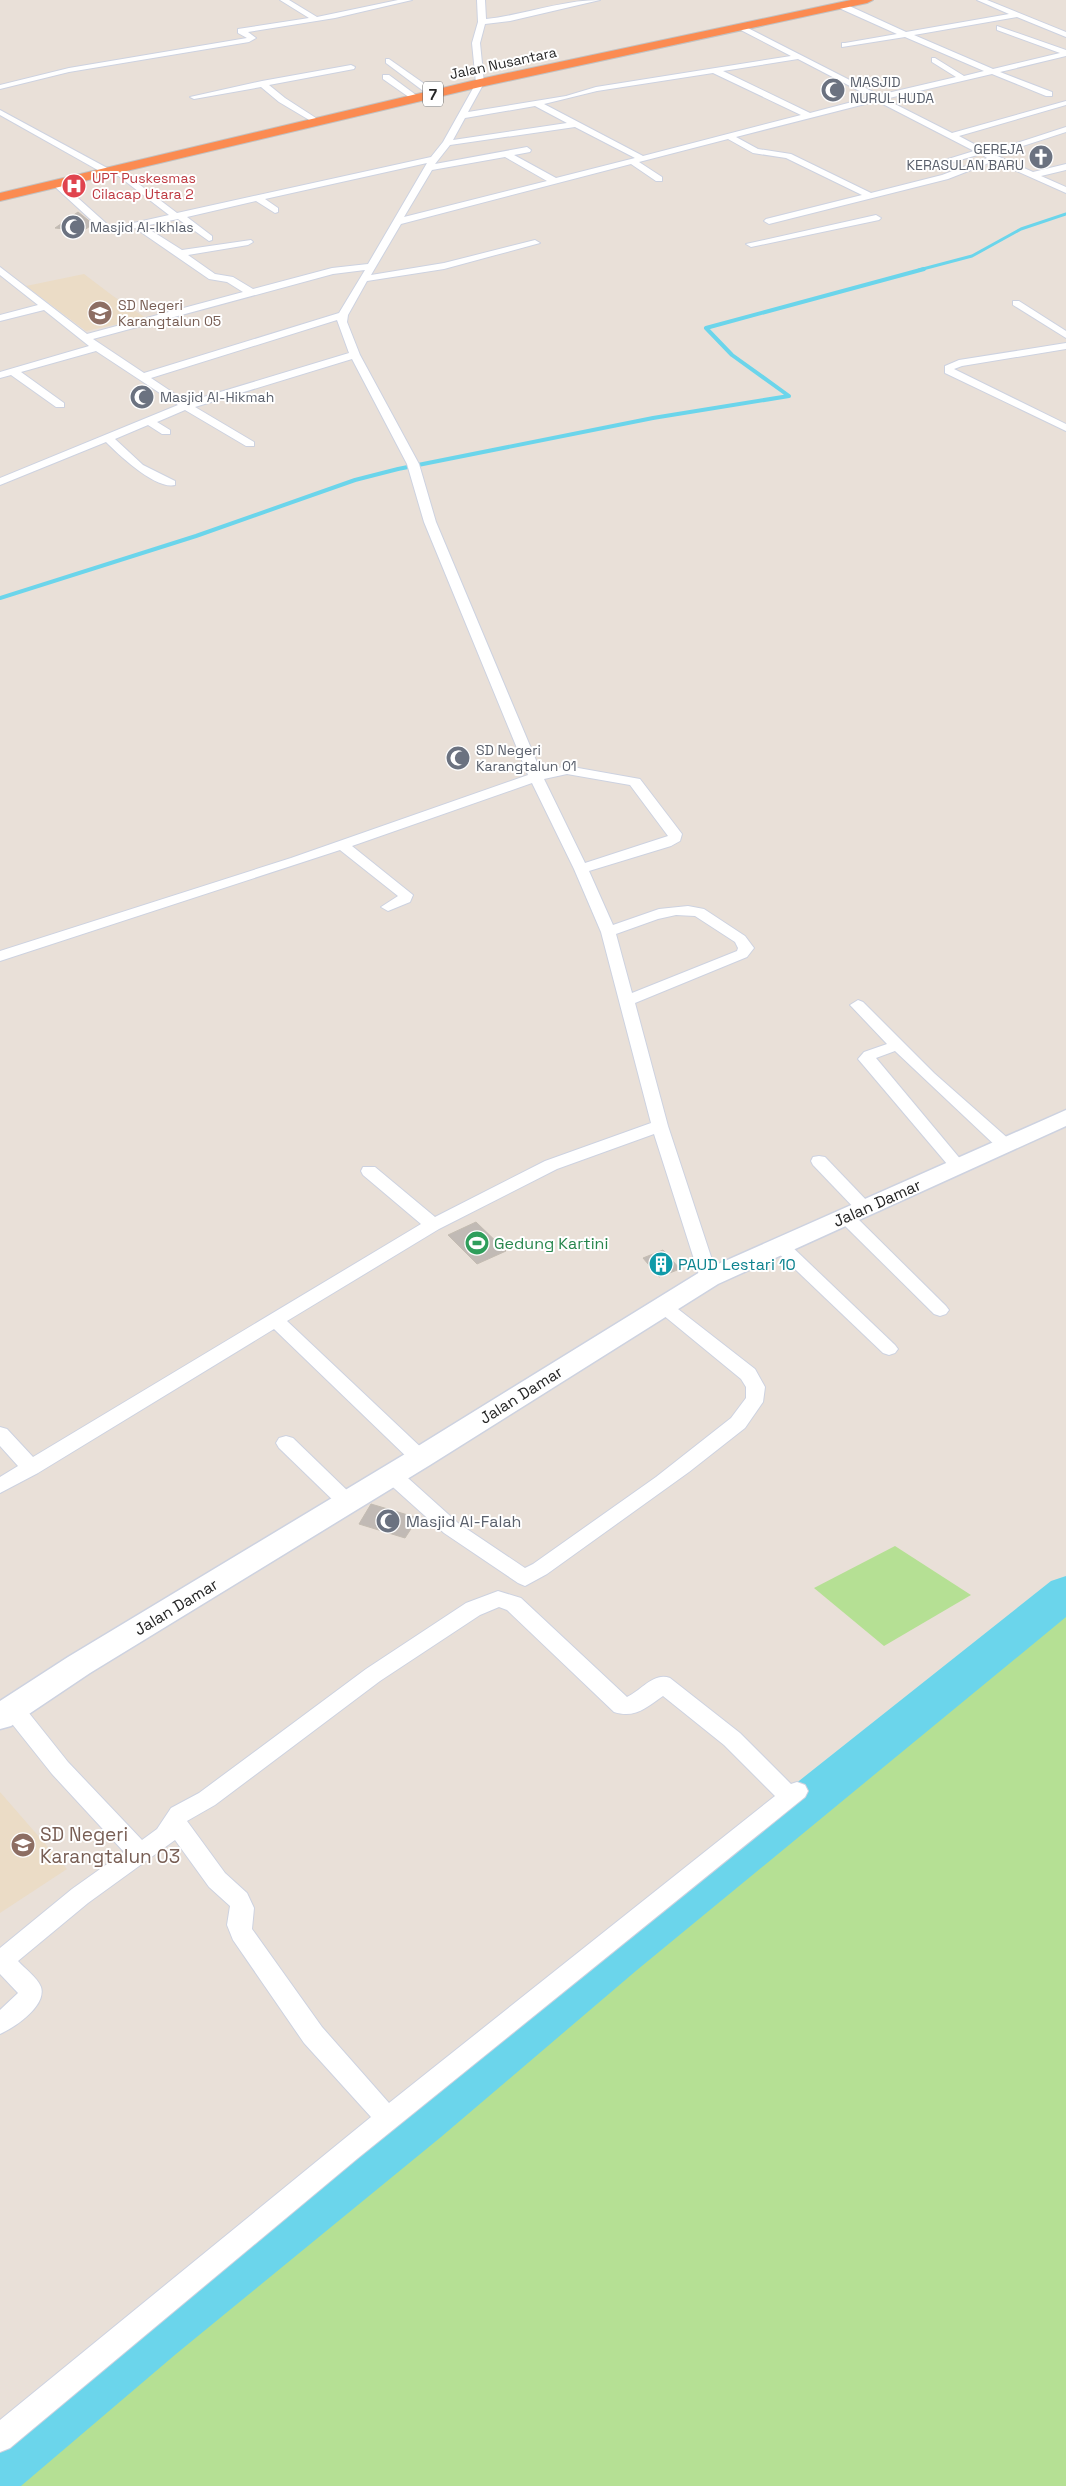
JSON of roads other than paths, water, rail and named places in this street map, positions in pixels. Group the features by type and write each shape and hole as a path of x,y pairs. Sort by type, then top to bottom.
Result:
{"highway":[{"name":"Jalan Nusantara","path":"0,197 480,83 867,0"}],"street":[{"path":"284,0 316,19"},
{"path":"0,87 77,68 249,40 252,38 241,31 316,19 408,0"},
{"path":"481,0 482,22 476,43 480,83 460,116 447,143 429,168 343,315 342,322 355,356 414,467 430,522 536,777 581,869 608,932 660,1126 708,1278"},
{"path":"482,22 510,19 596,0"},
{"path":"981,0 1066,35"},
{"path":"842,6 993,72 1049,94"},
{"path":"844,44 1017,15"},
{"path":"742,27 988,155 1066,190"},
{"path":"1000,28 1066,54"},
{"path":"397,222 878,98 1066,54"},
{"path":"460,116 578,95 596,89 798,57"},
{"path":"935,60 964,79"},
{"path":"389,62 433,94"},
{"path":"194,97 351,67"},
{"path":"716,71 809,116"},
{"path":"386,77 416,98"},
{"path":"262,83 282,100 316,122"},
{"path":"536,103 641,158"},
{"path":"952,136 974,128 1066,103"},
{"path":"0,112 111,170 209,238"},
{"path":"447,143 575,124"},
{"path":"935,166 988,155 1066,129"},
{"path":"728,136 756,152 788,156 870,196"},
{"path":"429,168 527,150"},
{"path":"506,154 554,181"},
{"path":"769,221 945,177 988,155"},
{"path":"56,183 105,228 120,229 434,160"},
{"path":"632,161 659,179"},
{"path":"1032,175 1066,166"},
{"path":"257,198 275,210"},
{"path":"828,206 860,221"},
{"path":"752,244 876,218"},
{"path":"136,225 212,276 230,279 250,292"},
{"path":"180,253 248,242"},
{"path":"364,279 454,264 535,243"},
{"path":"84,338 332,271 372,266"},
{"path":"0,270 5,278 46,306 84,338 186,406 250,444"},
{"path":"1016,303 1066,335"},
{"path":"0,318 46,306"},
{"path":"143,377 250,342 343,315"},
{"path":"1066,346 959,363 949,368 950,373 1066,428"},
{"path":"0,375 98,347"},
{"path":"0,482 186,406 355,356"},
{"path":"12,371 60,405"},
{"path":"149,422 166,432"},
{"path":"108,438 139,467 171,483"},
{"path":"0,956 342,845 551,772 573,770 635,782 675,834 675,838 666,843 581,869"},
{"path":"342,845 406,895 405,899 388,907"},
{"path":"608,932 673,911 691,910 699,912 740,939 746,948 742,954 626,1001"},
{"path":"858,1004 928,1076 1005,1146"},
{"path":"898,1045 870,1055 866,1059 959,1167"},
{"name":"Jalan Damar","path":"6,1713 79,1665 420,1458 708,1278 959,1167 1066,1117"},
{"path":"0,1486 274,1319 433,1225 551,1165 660,1126"},
{"path":"819,1162 855,1212 940,1310"},
{"path":"369,1171 433,1225"},
{"path":"780,1246 889,1349"},
{"path":"0,2023 25,2004 30,1990 1,1959 74,1903 80,1896 165,1836 179,1815 207,1798 373,1674 472,1609 498,1599 525,1578 540,1570 647,1496 742,1420 754,1402 757,1392 756,1384 748,1374 663,1306"},
{"path":"274,1319 420,1458"},
{"path":"0,1434 31,1468"},
{"path":"286,1443 347,1502"},
{"path":"392,1475 451,1528 525,1578"},
{"path":"0,2438 388,2119 793,1794 732,1739 663,1684 632,1706 622,1706 514,1604 508,1600 498,1599"},
{"path":"6,1713 140,1853"},
{"path":"176,1821 205,1865 239,1900 242,1908 239,1925 241,1933 313,2035 388,2119"}],"waterway":[{"path":"919,270 972,256 1021,229 1066,214"},
{"path":"0,598 196,536 355,480 398,469 653,418 789,396 732,355 706,328 924,269"},
{"path":"0,2465 156,2334 422,2120 619,1954 1066,1593"}],"place":[{"name":"MASJID NURUL HUDA","path":"833,90"},
{"name":"GEREJA KERASULAN BARU","path":"1041,157"},
{"name":"UPT Puskesmas Cilacap Utara 2","path":"74,186"},
{"name":"Masjid Al-Ikhlas","path":"73,227"},
{"name":"SD Negeri Karangtalun 05","path":"100,313"},
{"name":"Masjid Al-Hikmah","path":"142,397"},
{"name":"SD Negeri Karangtalun 01","path":"458,758"},
{"name":"Gedung Kartini","path":"477,1243"},
{"name":"PAUD Lestari 10","path":"661,1264"},
{"name":"Masjid Al-Falah","path":"388,1521"},
{"name":"SD Negeri Karangtalun 03","path":"23,1845"}]}
